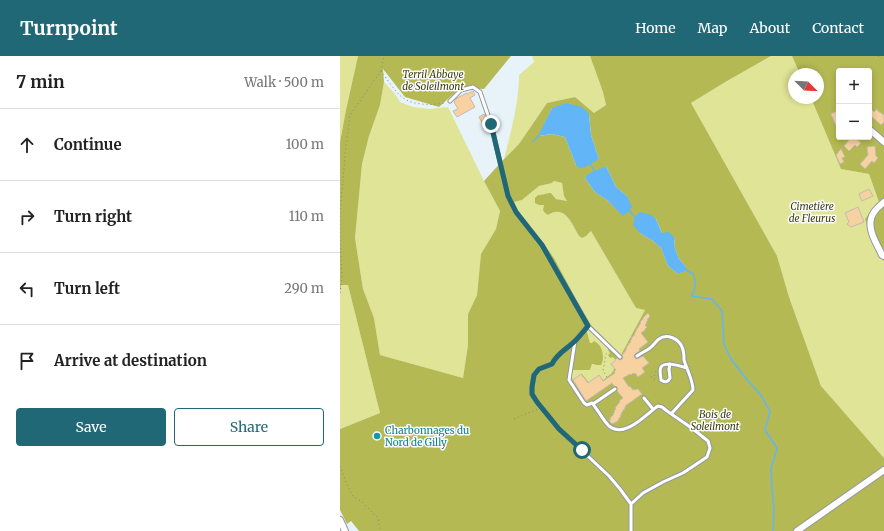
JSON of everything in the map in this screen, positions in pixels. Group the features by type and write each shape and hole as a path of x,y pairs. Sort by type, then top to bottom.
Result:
{"street":[{"path":"872,132 884,142"},
{"path":"884,202 871,218 870,228 884,256"},
{"path":"797,531 884,470"},
{"path":"340,520 345,531"}],"lane":[{"path":"450,101 461,90 473,87 480,92 491,124 508,196 516,212 542,245 588,326 620,357"},
{"path":"588,326 575,341 555,359 552,364 539,369 534,375 532,394 559,429 620,488 631,504 631,531"},
{"path":"637,356 649,349 660,338 670,336 679,342 683,348 684,359 693,384 693,390 671,414"},
{"path":"575,341 569,380 584,403 588,405 593,404 614,389"},
{"path":"670,364 670,378 669,381 666,382 661,380 661,367 665,364 670,364 687,368"},
{"path":"644,398 653,409"},
{"path":"593,404 608,425 612,428 621,430 631,426 658,406 662,407 708,441 710,448 707,457 682,473 643,493 631,504"}],"path":[{"path":"340,293 342,277 340,213 350,115 381,71 384,56"},
{"path":"878,56 884,60"},
{"path":"381,71 403,97 412,102 445,104 450,101"},
{"path":"606,377 603,372 606,354 611,348"},
{"path":"661,367 656,369 655,375 651,376 658,382 661,380"},
{"path":"514,419 542,408"},
{"path":"340,466 353,496 362,502 378,518 380,531"}],"green space":[{"path":"340,56 358,56 340,142"},
{"name":"Bois de Soleilmont","path":"358,56 511,56 484,89 460,88 439,107 405,97 383,69 384,82 380,105 369,136 362,164 355,238 363,289 374,318 380,355 463,378 468,345 468,314 477,295 481,254 496,229 500,211 484,181 519,144 547,103 575,97 594,113 606,105 590,56 771,56 691,103 777,256 789,297 821,386 884,458 884,531 359,531 351,521 347,524 340,510 340,429 380,413 348,285 341,285 340,293 340,142","holes":["552,108 589,114 591,135 599,159 576,165 565,137 552,134 539,136","606,166 616,187 627,196 623,215 607,200 595,192 585,178","554,181 562,183 564,196 567,201 556,199 551,193 549,193 538,195 535,198 535,203 544,205 543,210 548,215 554,212 563,214 571,221 579,236 582,238 591,231 636,308 645,310 621,355 591,325 554,258 520,215 514,202 522,200 539,186 552,183","656,219 662,233 674,237 675,249 679,259 686,267 678,274 668,266 661,248 640,233","588,327 609,348 608,350 610,353 608,355 610,358 613,357 616,361 614,371 603,380 599,375 589,383 582,374 572,380 571,370 590,370 592,364 601,365 603,359 601,349 594,341 590,343 586,328"]},
{"path":"532,56 590,56 606,105 594,113 575,97 547,103 519,144 504,159 516,106 519,75 534,62"},
{"name":"Cimetière de Fleurus","path":"771,56 792,56 797,68 788,68 788,104 814,104 841,169 869,174 879,202 880,258 884,261 884,458 821,386 789,297 777,256 691,103"},
{"path":"792,56 884,56 884,261 880,258 865,219 879,202 869,174 841,169 814,104 824,104 824,68 797,68"},
{"path":"384,82 400,102 413,107 429,109 448,107 500,211 496,229 481,254 477,295 468,314 468,345 463,378 380,355 374,318 363,289 355,238 362,164 369,136 380,105"},
{"path":"554,181 562,183 564,195 567,201 556,199 551,193 542,195 548,215 554,212 563,214 571,221 579,236 582,238 591,231 636,308 645,310 621,356 591,325 554,258 520,215 513,202 522,200 539,186 552,183"},
{"path":"341,285 348,285 380,413 340,429 340,293"},
{"path":"588,327 609,348 616,361 615,368 612,373 603,380 599,375 589,383 572,381 571,370 590,370 592,364 603,356 600,347 590,343 586,328"}],"water":[{"path":"566,103 582,107 589,114 591,135 599,159 585,167 579,168 576,165 565,137 552,134 538,136 552,108"},
{"path":"606,166 616,187 627,196 632,207 623,216 607,200 595,192 585,178 588,174"},
{"path":"640,212 653,216 662,233 669,232 674,237 675,249 679,259 686,267 686,270 678,274 668,266 661,248 640,233 633,225 635,217"}],"building":[{"path":"473,91 475,95 470,98 475,107 457,117 453,111 458,109 454,102 457,98"},
{"path":"877,109 884,115 884,122 881,125 872,117 872,110 874,112"},
{"path":"836,112 836,126 831,114"},
{"path":"484,114 487,123 484,126 479,117"},
{"path":"849,140 858,140 861,143 857,147 855,145 849,151 844,146"},
{"path":"875,146 876,156 878,158 874,163 872,161 865,169 860,164 868,155 867,147"},
{"path":"841,149 845,157 842,158 844,162 840,164 836,155"},
{"path":"869,189 873,196 862,201 859,194"},
{"path":"858,207 864,222 851,227 847,224 849,222 845,213"},
{"path":"648,313 650,316 645,325 647,327 641,333 648,342 639,349 640,351 634,356 637,359 643,356 649,363 642,368 645,372 638,377 635,373 633,373 623,378 629,387 630,386 633,390 638,389 642,394 625,406 626,407 621,413 622,414 620,415 621,416 618,421 612,424 609,420 614,414 615,408 620,402 619,401 623,398 617,391 617,387 612,383 586,401 573,380 581,374 588,383 599,375 603,381 615,373 614,372 616,370 611,364 617,358 620,360 622,359 622,355 631,342 631,338 635,335 636,329"}],"waterway":[{"path":"533,141 539,136"},
{"path":"590,163 595,172"},
{"path":"628,209 636,218"},
{"path":"686,270 693,274 695,280 695,288 692,296 712,299 722,311 724,344 731,359 760,394 770,411 765,430 777,448 771,469 774,509 773,531"}],"place":[{"name":"Charbonnages du Nord de Gilly","path":"377,436"}],"route":[{"path":"491,124 508,196 516,212 542,245 588,326 575,341 555,359 552,364 539,369 534,375 532,387 532,394 537,402 559,429 582,450"}],"park label":[{"name":"Terril Abbaye de Soleilmont","path":"433,80"}]}
